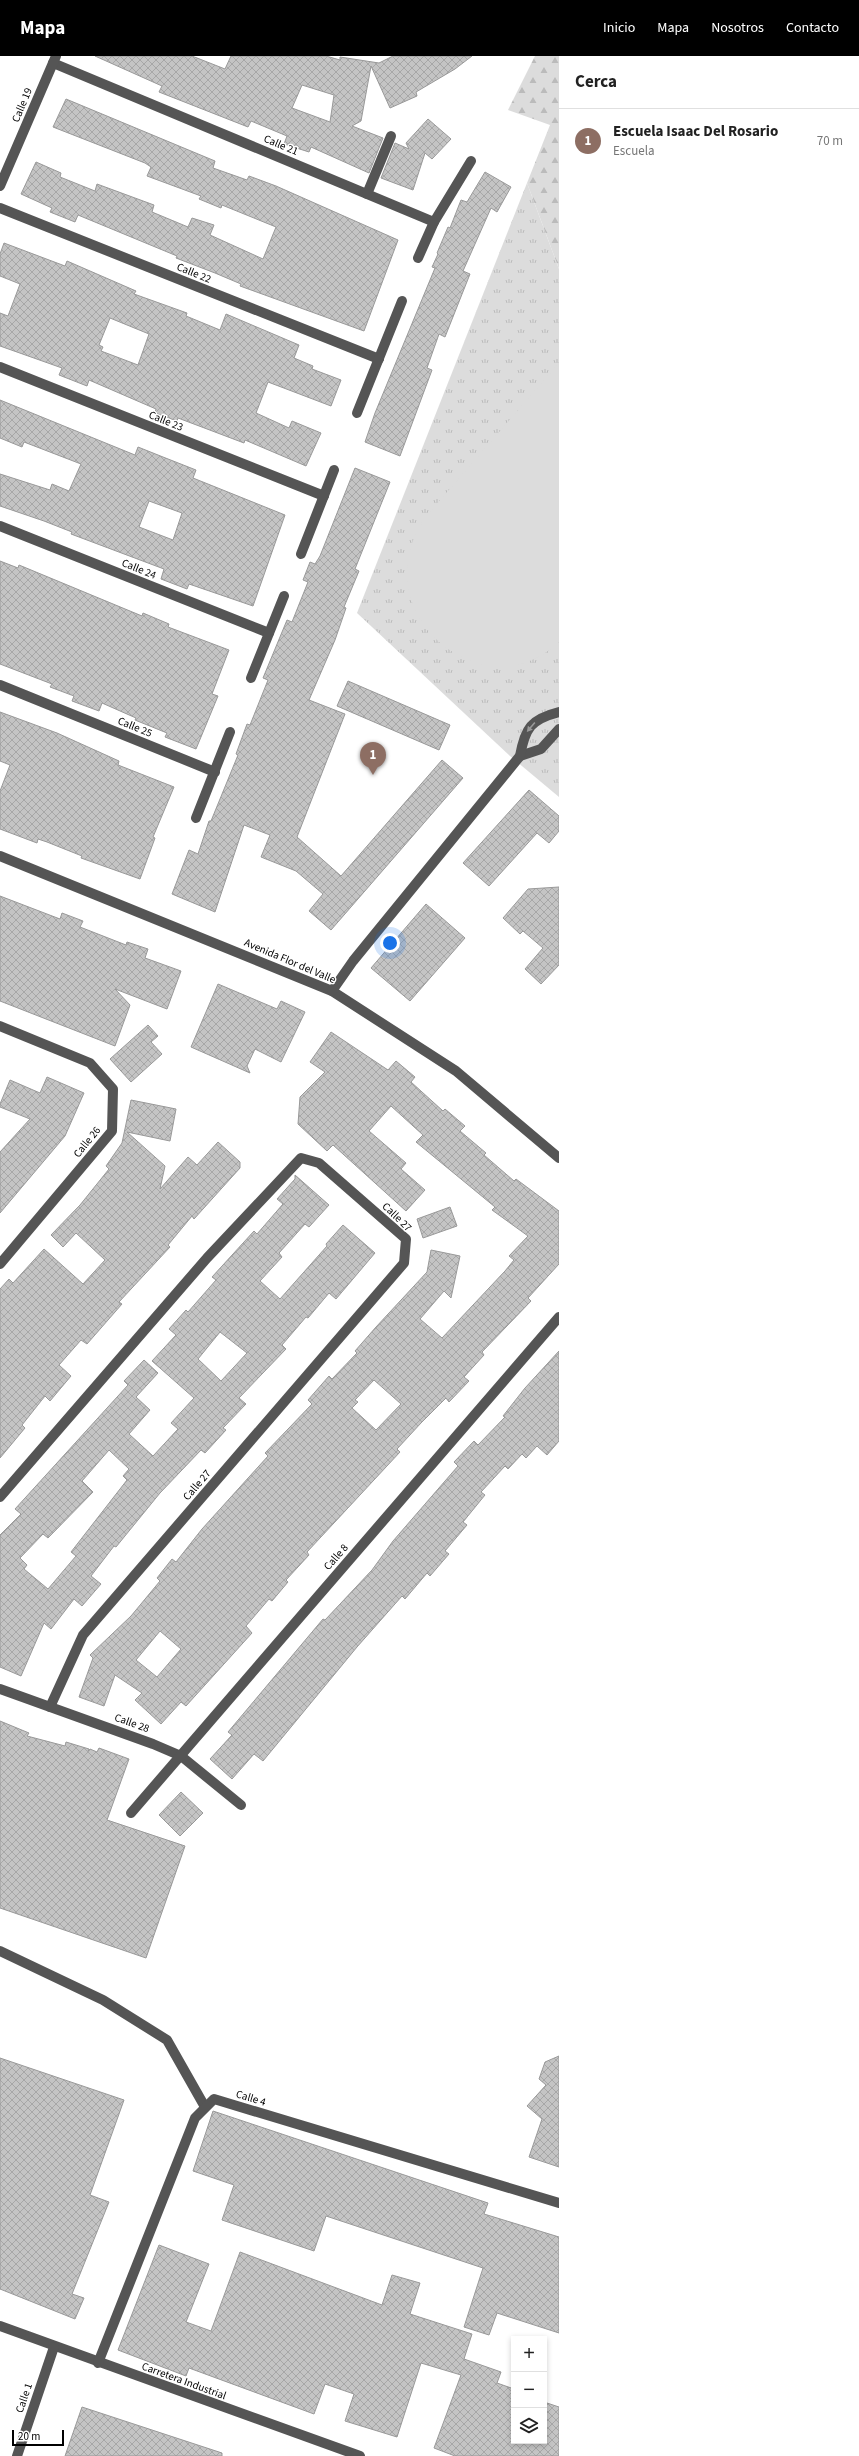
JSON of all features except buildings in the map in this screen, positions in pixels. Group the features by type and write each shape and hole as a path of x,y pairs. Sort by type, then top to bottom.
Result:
{"street":[{"name":"Calle 19","path":"0,186 54,59"},
{"name":"Calle 21","path":"54,59 434,222"},
{"path":"367,194 391,136"},
{"path":"418,258 434,222 471,161"},
{"name":"Calle 22","path":"0,208 379,359"},
{"path":"357,413 402,301"},
{"name":"Calle 23","path":"0,367 324,496"},
{"path":"301,554 334,470"},
{"name":"Calle 24","path":"0,526 269,633"},
{"path":"251,678 284,596"},
{"name":"Calle 25","path":"0,685 215,772"},
{"path":"332,991 353,961 520,756 523,736 539,717 559,712"},
{"path":"520,756 541,749 559,729"},
{"path":"196,818 230,732"},
{"name":"Avenida Flor del Valle","path":"0,856 332,991 456,1071 559,1158"},
{"name":"Calle 26","path":"0,1026 90,1063 114,1089 112,1131 0,1264"},
{"name":"Calle 27","path":"0,1497 207,1258 301,1158 319,1163 406,1239 404,1263 83,1635 50,1707"},
{"name":"Calle 8","path":"131,1813 559,1317"},
{"name":"Calle 28","path":"0,1689 181,1756 241,1805"},
{"path":"0,1951 103,2000 167,2040 205,2107 196,2118 98,2363"},
{"name":"Calle 4","path":"205,2107 214,2099 559,2203"},
{"name":"Carretera Industrial","path":"0,2326 98,2363 360,2456"},
{"name":"Calle 1","path":"17,2456 54,2347"}],"green space":[{"path":"535,56 559,56 559,269 527,183 550,125 508,110"},
{"path":"527,183 559,269 559,797 510,756 357,613"},
{"path":"559,363 559,642 528,662 496,666 465,659 438,641 418,615 408,584 410,549 428,514"}],"place":[{"name":"Escuela Isaac Del Rosario","path":"373,775"}]}
